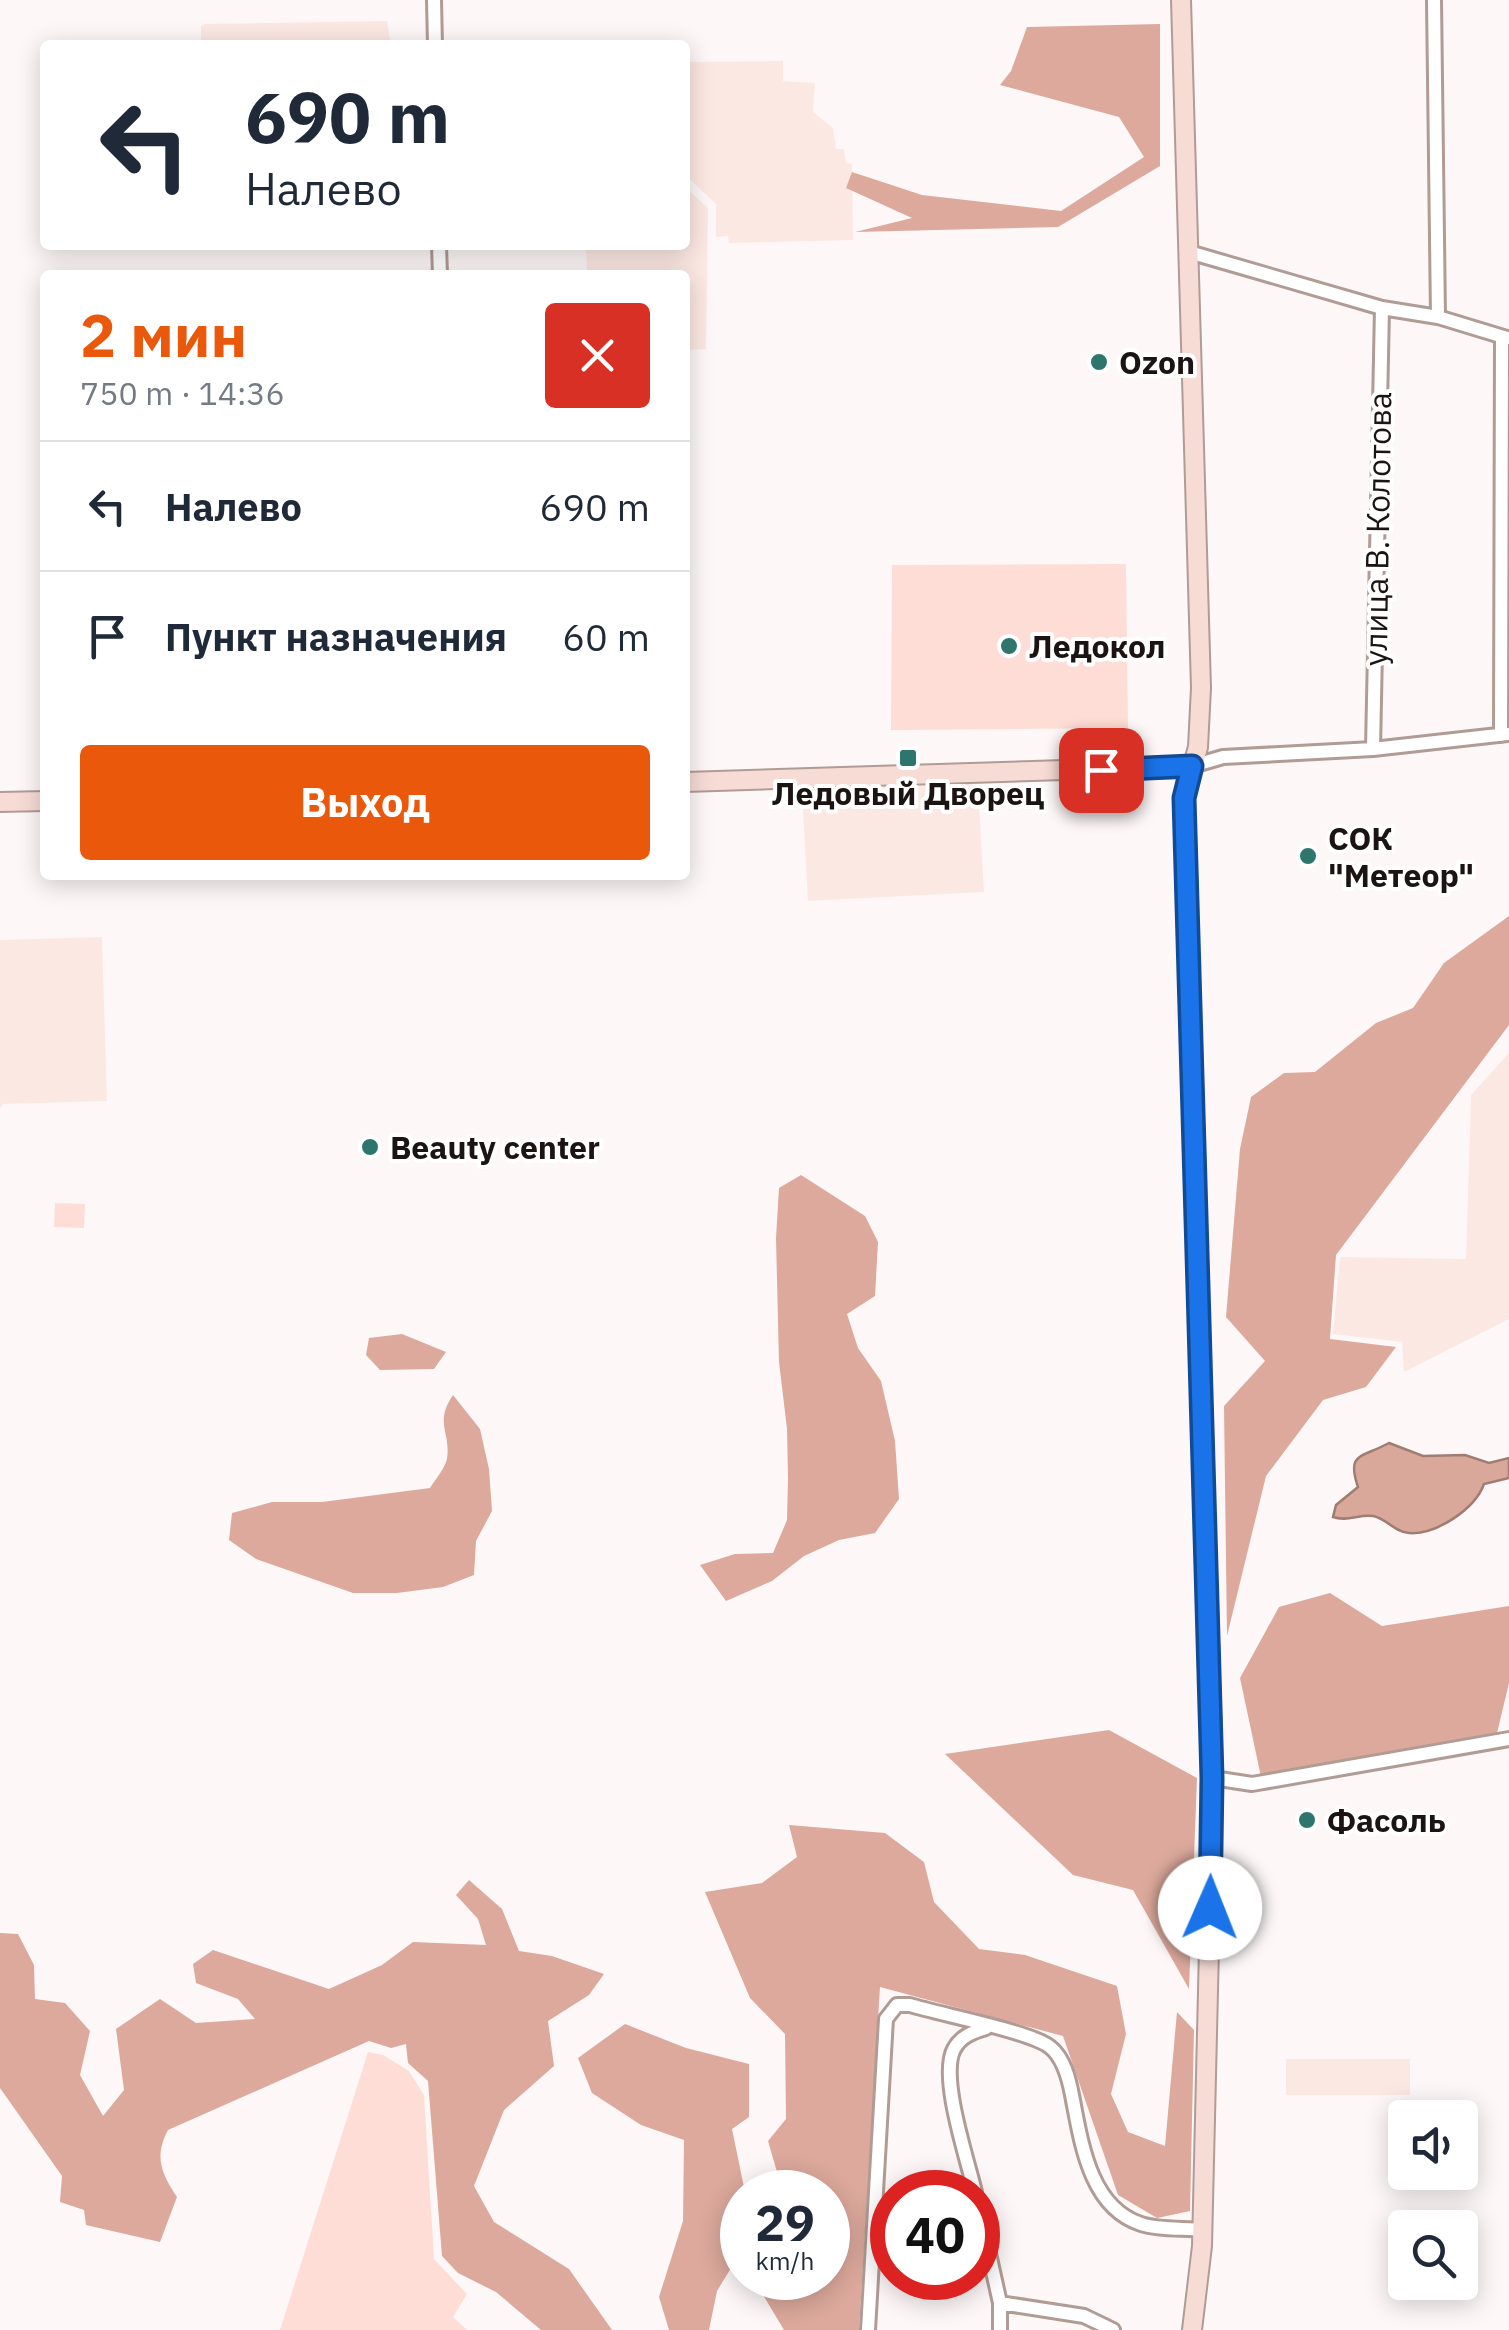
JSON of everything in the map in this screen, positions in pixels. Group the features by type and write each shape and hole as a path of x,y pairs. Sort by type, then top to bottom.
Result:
{"street":[{"path":"434,0 435,40"},
{"path":"1181,0 1202,688 1201,722 1184,798 1212,1778 1202,2230 1192,2330"},
{"path":"1434,0 1438,317"},
{"path":"690,782 1192,766 1222,758 1373,749 1505,734 1505,338 1438,317 1382,308 1189,252"},
{"name":"улица В. Колотова","path":"1373,749 1382,308"},
{"path":"0,802 40,801"},
{"path":"1212,1778 1252,1784 1509,1739"},
{"path":"868,2330 886,2019 897,2006 910,2005 1027,2036 1049,2046 1069,2080 1081,2140 1102,2196 1141,2224 1202,2230"},
{"path":"970,2170 951,2087 950,2058 968,2033 989,2027"},
{"path":"999,2300 1000,2330"},
{"path":"1000,2303 1084,2316 1113,2330"}],"shaded area":[{"path":"387,21 390,40 201,40 201,26"},
{"path":"1160,24 1160,166 1058,227 855,232 912,218 846,188 852,172 922,195 1061,211 1144,157 1119,117 1000,85 1011,71 1027,27"},
{"path":"783,61 783,81 815,83 813,112 833,128 836,149 844,149 846,163 852,164 853,240 729,243 728,236 716,237 716,204 690,180 690,62"},
{"path":"690,192 708,208 706,349 690,350 690,270 587,270 586,250 690,250"},
{"name":"Ледокол","path":"1126,564 1128,728 891,730 892,565"},
{"path":"978,783 984,892 808,901 802,792"},
{"path":"1509,916 1509,1025 1336,1255 1330,1339 1396,1347 1366,1387 1323,1400 1266,1476 1227,1636 1224,1406 1265,1361 1226,1317 1240,1149 1251,1097 1284,1073 1315,1072 1376,1023 1413,1008 1444,963"},
{"path":"102,937 107,1101 3,1104 0,1108 0,940"},
{"path":"1509,1053 1509,1319 1404,1372 1402,1342 1333,1334 1340,1257 1466,1259 1471,1095"},
{"path":"801,1175 865,1216 878,1242 875,1296 847,1314 858,1348 881,1381 895,1441 899,1499 875,1533 839,1540 804,1556 772,1581 726,1601 700,1565 735,1554 773,1553 787,1520 787,1429 779,1362 776,1238 779,1188"},
{"path":"55,1203 85,1204 84,1228 54,1227"},
{"path":"402,1334 446,1352 434,1369 380,1370 366,1355 369,1338"},
{"path":"453,1395 480,1429 489,1469 492,1511 476,1541 474,1575 443,1587 353,1593 256,1559 229,1540 232,1513 272,1502 322,1502 430,1488 447,1459 444,1420"},
{"path":"1389,1443 1423,1456 1465,1455 1489,1463 1509,1458 1509,1478 1484,1484 1463,1511 1431,1530 1404,1532 1373,1516 1333,1517 1336,1505 1358,1487 1355,1462"},
{"path":"1330,1593 1382,1626 1509,1606 1509,1683 1497,1733 1261,1777 1240,1678 1279,1607"},
{"path":"1109,1730 1197,1778 1189,1989 1133,1890 1073,1875 945,1754"},
{"path":"789,1825 885,1833 924,1862 934,1902 979,1949 1025,1955 1117,1986 1126,2034 1111,2094 1128,2132 1165,2146 1177,2012 1194,2030 1190,2211 1157,2218 1118,2195 1063,2036 880,1987 859,2330 784,2330 766,2300 850,2300 850,2170 776,2170 768,2141 786,2119 785,2034 750,1998 705,1892 762,1883 797,1857"},
{"path":"469,1880 502,1909 519,1951 552,1956 604,1974 589,1995 548,2021 554,2066 504,2110 474,2186 494,2222 569,2269 612,2330 541,2330 496,2292 458,2273 442,2256 428,2081 408,2063 406,2044 391,2048 369,2041 168,2130 161,2148 161,2164 177,2197 160,2242 86,2225 84,2210 60,2202 62,2176 0,2088 0,1933 18,1934 34,1965 35,1999 65,2003 90,2031 80,2075 103,2116 124,2090 116,2029 160,1999 196,2023 255,2019 238,1999 196,1983 193,1964 213,1950 329,1989 382,1965 413,1942 486,1945 478,1919 456,1895"},
{"path":"625,2024 686,2048 749,2064 749,2117 732,2129 740,2170 720,2170 720,2286 709,2330 669,2330 659,2297 683,2221 684,2140 641,2125 592,2093 578,2058"},
{"path":"368,2052 383,2055 409,2071 424,2095 434,2259 467,2294 453,2317 467,2330 280,2330"},
{"path":"1286,2059 1410,2059 1410,2095 1286,2095"}],"place":[{"name":"Ozon","path":"1099,362"},
{"name":"Ледокол","path":"1009,646"},
{"name":"Ледовый Дворец","path":"908,758"},
{"name":"СОК \"Метеор\"","path":"1308,856"},
{"name":"Beauty center","path":"370,1147"},
{"name":"Фасоль","path":"1307,1820"}],"route":[{"path":"1101,770 1192,766 1184,798 1212,1778 1210,1908"}]}
